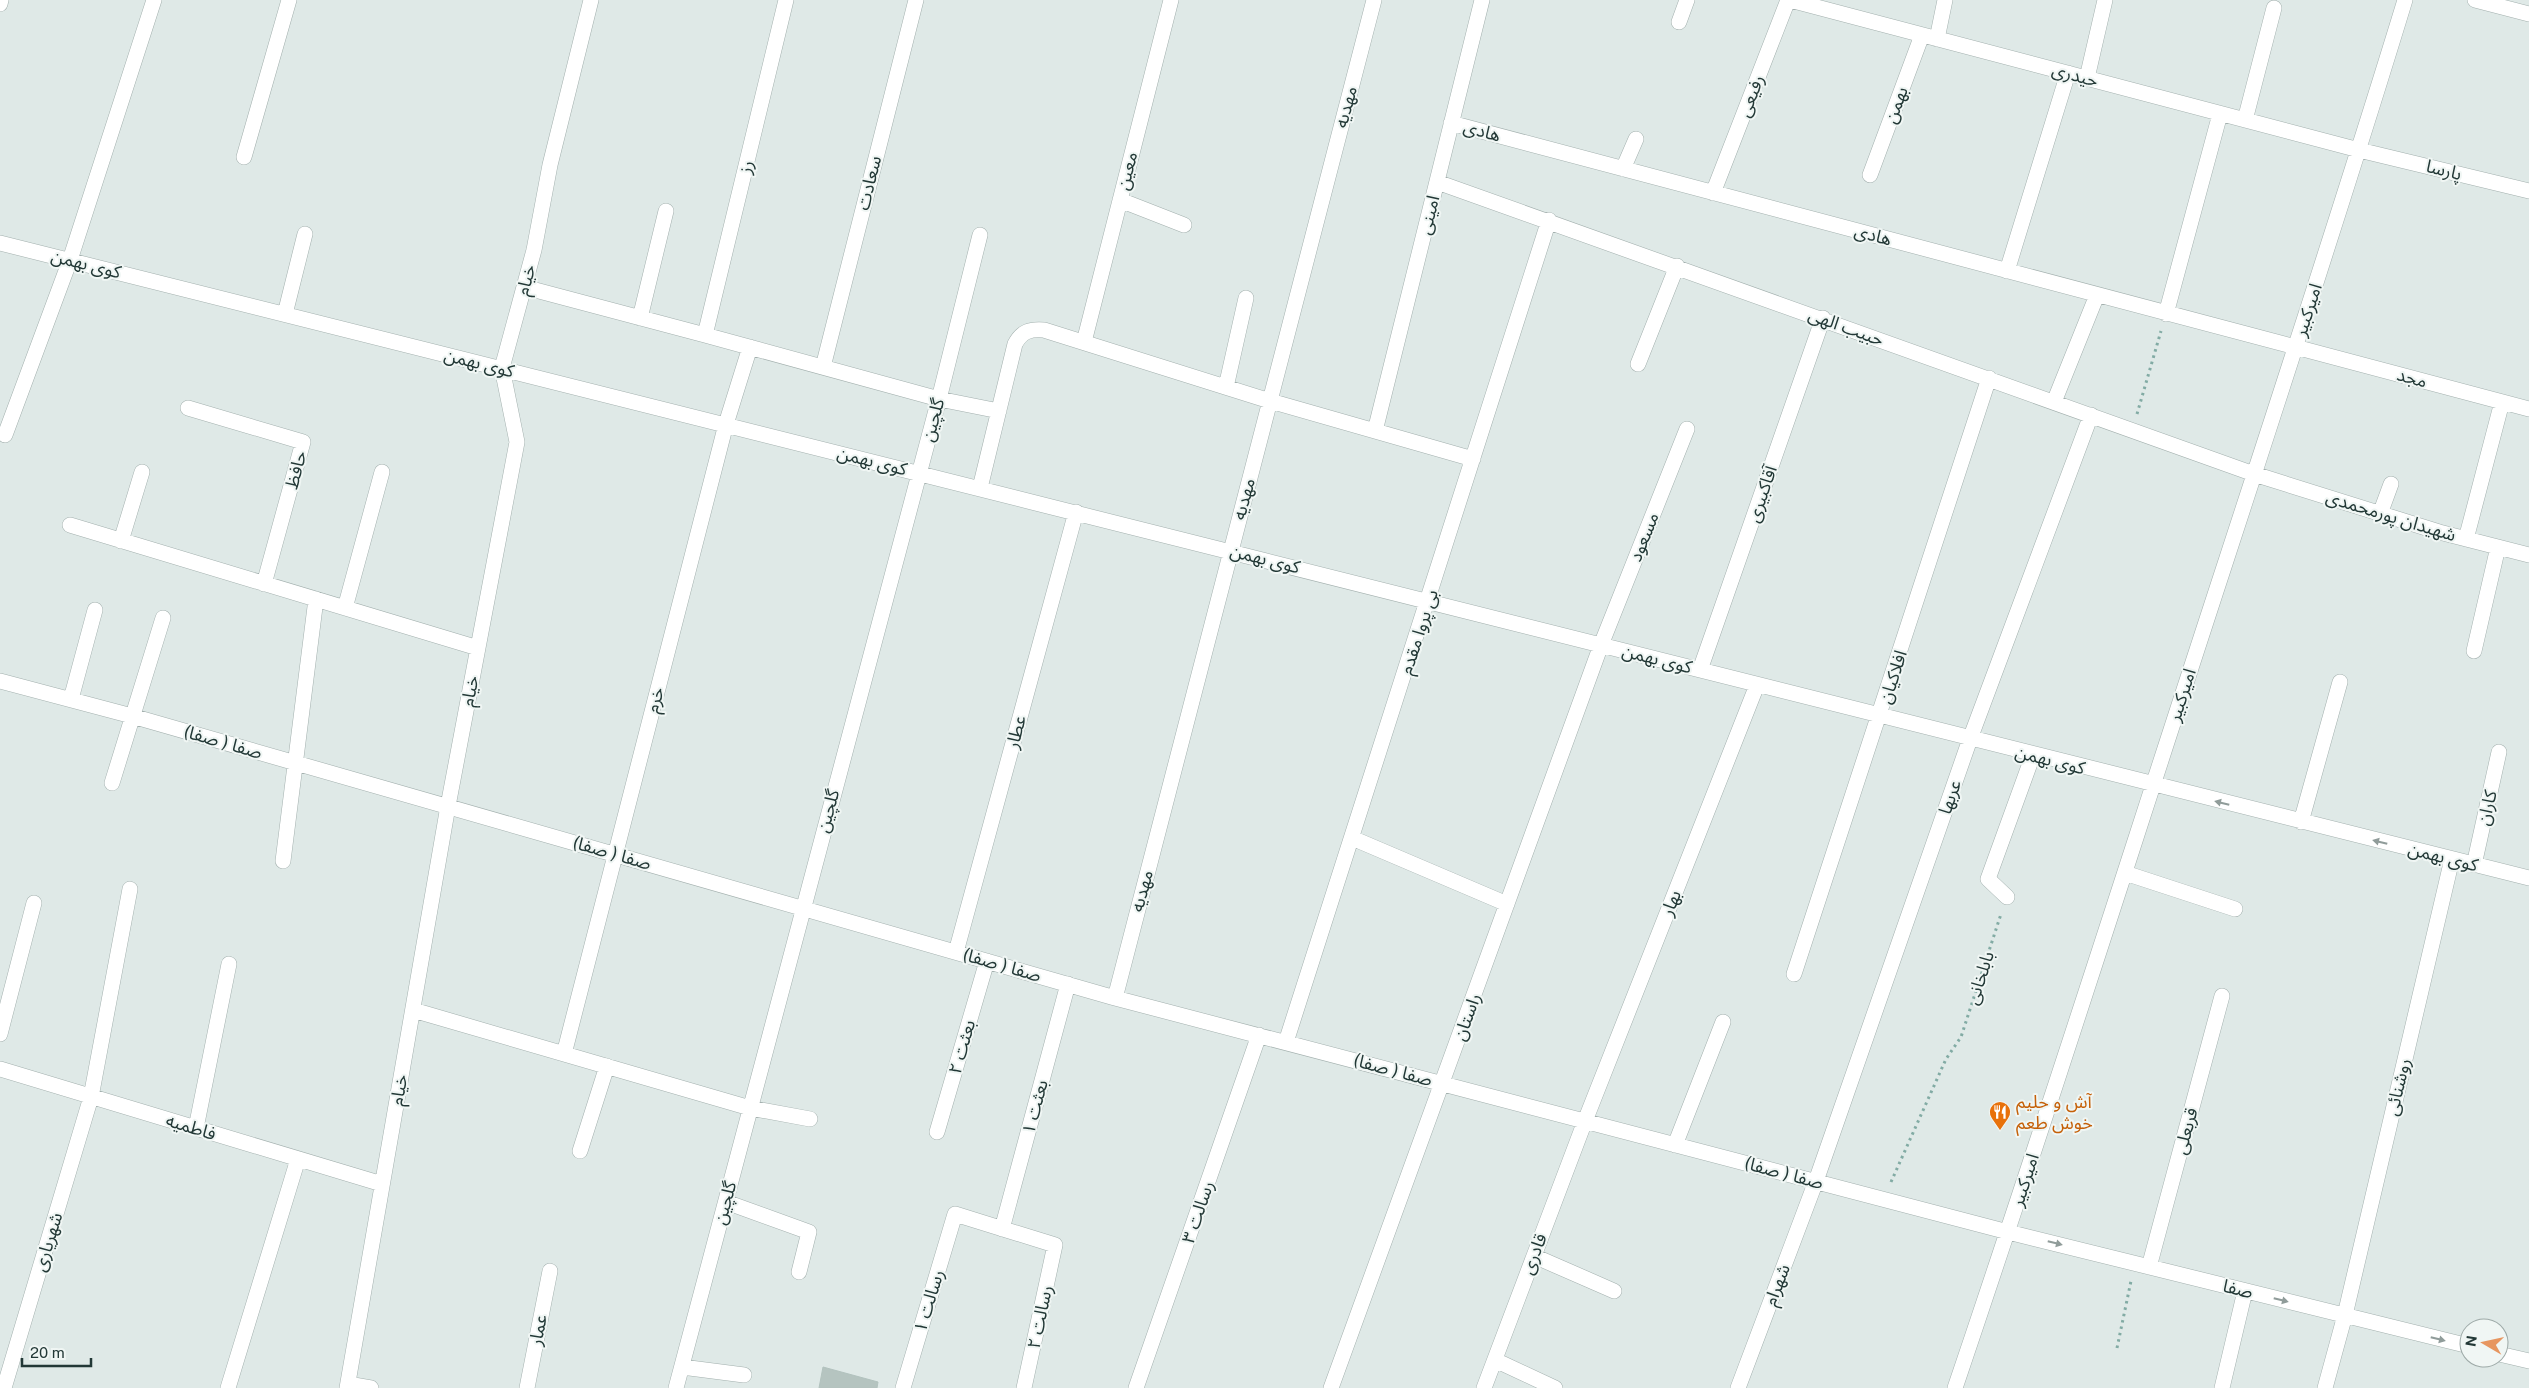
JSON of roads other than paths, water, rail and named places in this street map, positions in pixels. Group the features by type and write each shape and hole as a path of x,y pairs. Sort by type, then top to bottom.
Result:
{"street":[{"path":"5,435 70,260 154,0"},
{"path":"244,158 289,0"},
{"name":"خیام","path":"347,1386 448,806 517,442 502,368 534,250 550,165 591,0"},
{"name":"رز","path":"705,334 786,0"},
{"name":"سعادت","path":"823,367 916,0"},
{"name":"معین","path":"1084,342 1171,0"},
{"name":"مهدیه","path":"1115,998 1374,0"},
{"name":"امینی","path":"1375,431 1482,0"},
{"path":"1678,22 1687,0"},
{"name":"حیدری","path":"1789,0 1845,7 1922,35 2359,150"},
{"name":"رفیعی","path":"1713,193 1789,0"},
{"path":"1937,39 1945,0"},
{"path":"2087,78 2105,0"},
{"name":"امیرکبیر","path":"1954,1388 2008,1232 2125,873 2359,150 2405,0"},
{"path":"2475,0 2529,14"},
{"path":"2245,120 2274,8"},
{"name":"بهمن","path":"1870,175 1922,35"},
{"path":"2007,271 2068,73"},
{"path":"2166,314 2220,114"},
{"name":"هادی","path":"1451,123 2295,348"},
{"path":"1623,168 1636,139"},
{"name":"پارسا","path":"2359,150 2529,191"},
{"name":"حبیب الهی","path":"1437,182 1549,220 2254,474"},
{"path":"1120,200 1184,225"},
{"path":"640,318 666,211"},
{"name":"بی پروا مقدم","path":"1286,1042 1429,601 1549,220"},
{"path":"285,314 305,234"},
{"name":"گلچین","path":"676,1388 980,235"},
{"name":"کوی بهمن","path":"0,243 1231,550 2153,786 2529,878"},
{"path":"1638,364 1677,266"},
{"path":"524,288 705,334 938,399 998,412"},
{"path":"2054,402 2096,295"},
{"path":"1226,387 1246,298"},
{"name":"آقاکبیری","path":"1700,670 1823,318"},
{"path":"980,488 1015,344 1020,335 1031,329 1044,330 1270,401 1473,459"},
{"name":"خرم","path":"564,1054 726,424 750,347"},
{"name":"مجد","path":"2295,348 2529,409"},
{"name":"افلاکیان","path":"1794,974 1880,716 1988,378"},
{"path":"2466,539 2502,402"},
{"name":"حافظ","path":"188,408 303,442 264,584"},
{"name":"عربها","path":"1816,1181 1970,739 2091,415"},
{"name":"مسعود","path":"1601,645 1687,430"},
{"path":"121,541 142,472"},
{"path":"345,608 382,472"},
{"name":"شهیدان پورمحمدی","path":"2254,474 2380,514 2529,556"},
{"path":"2380,514 2391,484"},
{"name":"عطار","path":"956,952 1076,512"},
{"path":"70,525 478,648"},
{"path":"2474,651 2498,548"},
{"path":"283,861 316,599"},
{"path":"71,699 95,610"},
{"path":"112,783 163,618"},
{"name":"راستان","path":"1331,1388 1601,645"},
{"name":"صفا ( صفا)","path":"0,681 296,762 1115,998 2008,1232"},
{"path":"2301,822 2340,682"},
{"name":"بهار","path":"1585,1121 1757,685"},
{"name":"کاران","path":"2474,864 2499,752"},
{"path":"2007,896 1988,878 2033,755"},
{"path":"1352,838 1508,904"},
{"name":"روشنائی","path":"2325,1388 2345,1316 2452,859"},
{"path":"2125,873 2234,909"},
{"name":"شهریاری","path":"4,1388 91,1097 130,889"},
{"path":"0,1034 34,903"},
{"name":"بعثت ۲","path":"937,1132 987,961"},
{"path":"196,1128 229,964"},
{"name":"بعثت ۱","path":"1002,1229 1068,984"},
{"name":"قربعلی","path":"2142,1265 2222,996"},
{"path":"413,1010 750,1108 810,1119"},
{"path":"1675,1145 1723,1022"},
{"name":"رسالت ۳","path":"1136,1388 1259,1036"},
{"path":"580,1151 606,1066"},
{"name":"فاطمیه","path":"0,1069 382,1184"},
{"name":"قادری","path":"1484,1388 1585,1121"},
{"path":"228,1388 298,1159"},
{"name":"شهرام","path":"1738,1388 1816,1181"},
{"path":"726,1202 809,1232 799,1272"},
{"name":"رسالت ۱","path":"903,1388 955,1214 1002,1229"},
{"name":"رسالت ۲","path":"1002,1229 1055,1245 1024,1388"},
{"name":"صفا","path":"2008,1232 2459,1344"},
{"path":"1534,1256 1614,1291"},
{"name":"عمار","path":"527,1388 550,1272"},
{"path":"2222,1388 2244,1291"},
{"path":"2509,1356 2529,1361"},
{"path":"1495,1360 1554,1388"},
{"path":"682,1367 744,1375"},
{"path":"347,1386 370,1388"}],"place":[{"name":"آش و حلیم خوش طعم","path":"2000,1131"}]}
